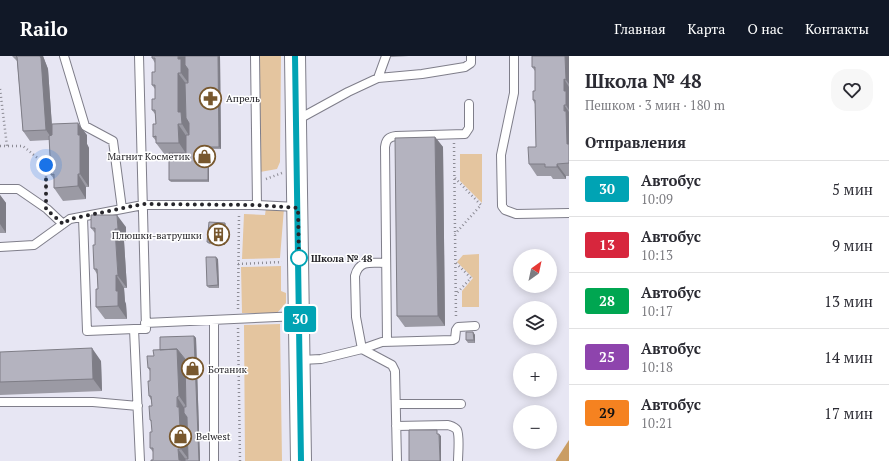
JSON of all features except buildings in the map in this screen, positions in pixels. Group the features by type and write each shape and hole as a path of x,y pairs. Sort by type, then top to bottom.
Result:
{"street":[{"path":"296,56 301,360 301,461"}],"lane":[{"path":"64,56 85,126 113,141 122,209"},
{"path":"83,216 87,331 146,329 139,56"},
{"path":"255,56 257,205"},
{"path":"378,78 386,56"},
{"path":"296,120 348,92 378,78 422,74 466,67 471,63 471,56"},
{"path":"514,56 514,93 501,155 502,206 505,210 516,214 569,213"},
{"path":"387,341 386,141 390,137 396,136 465,134 468,132 469,128 468,104"},
{"path":"0,189 18,189 46,209 63,224"},
{"path":"0,247 34,245 70,219 143,204 257,205 298,208"},
{"path":"362,349 356,317 356,270 359,266 364,264 386,263"},
{"path":"146,323 300,316"},
{"path":"214,320 214,461"},
{"path":"301,360 321,359 362,349 379,342 453,340 455,339 456,330 458,327 474,326"},
{"path":"134,330 140,461"},
{"path":"362,349 392,365 395,371 396,461"},
{"path":"0,402 92,402 138,406"},
{"path":"396,404 461,404"},
{"path":"396,426 448,425 453,427 458,434 458,461"}],"path":[{"path":"0,89 7,146"},
{"path":"454,135 456,322 458,327"},
{"path":"0,146 24,146 46,165 46,209"},
{"path":"256,184 287,171"},
{"path":"454,177 481,205 455,235"},
{"path":"239,205 238,319 240,461"},
{"path":"238,264 282,262"},
{"path":"455,262 471,278 456,295"}],"shaded area":[{"path":"259,56 281,56 280,162 277,169 260,172"},
{"path":"460,154 482,154 482,203 460,181"},
{"path":"266,208 284,208 280,258 242,259 244,214 265,215"},
{"path":"479,254 479,307 462,307 462,291 473,278 457,262 463,255"},
{"path":"281,266 281,291 286,293 286,303 277,313 242,313 241,267"},
{"path":"280,324 282,461 245,461 244,325"},
{"path":"569,440 569,461 556,461 556,460"}],"bus line":[{"name":"30","path":"295,56 301,360 301,461"}],"place":[{"name":"Апрель","path":"211,98"},
{"name":"Магнит Косметик","path":"205,156"},
{"name":"Плюшки-ватрушки","path":"218,235"},
{"name":"Школа № 48","path":"299,258"},
{"name":"Ботаник","path":"193,369"},
{"name":"Belwest","path":"180,436"}],"route":[{"path":"46,165 46,209 63,224 70,219 143,204 257,205 298,208 299,261 299,258"}]}
